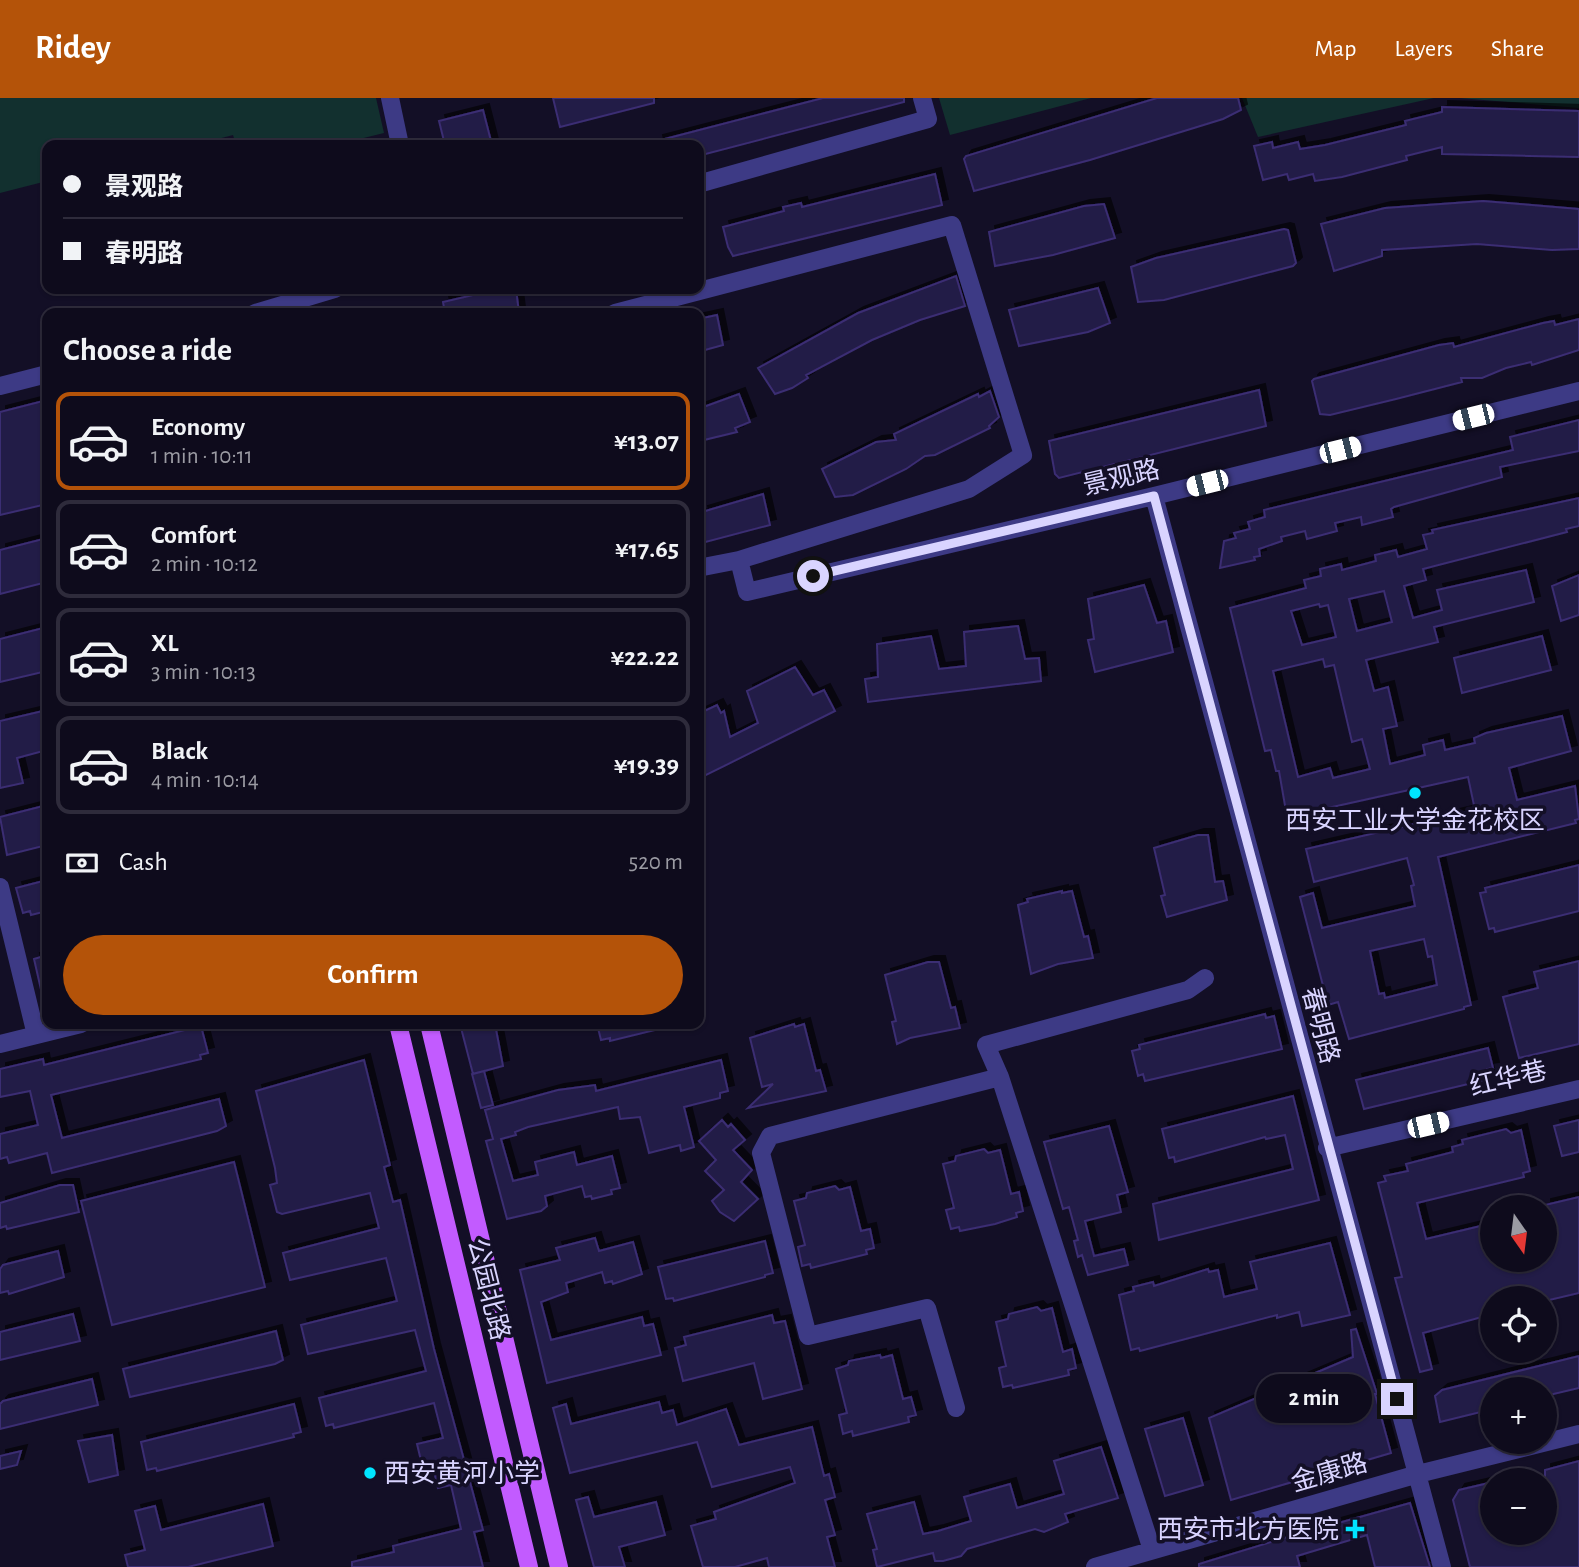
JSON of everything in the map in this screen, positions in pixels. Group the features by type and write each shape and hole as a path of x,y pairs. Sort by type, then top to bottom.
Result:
{"main road":[{"name":"公园北路","path":"399,1029 530,1567"},
{"name":"公园北路","path":"430,1029 559,1567"}],"street":[{"path":"390,98 399,140"},
{"path":"704,182 928,119 922,98"},
{"path":"704,290 952,225 1023,455 970,489 739,560 704,567"},
{"path":"272,308 318,294"},
{"path":"634,308 688,294"},
{"path":"0,386 42,375"},
{"name":"景观路","path":"739,560 747,592 1154,496 1579,391"},
{"name":"春明路","path":"1154,496 1327,1149 1442,1567"},
{"path":"0,887 36,1035"},
{"path":"1152,1550 1000,1077 986,1045 1188,990 1205,978"},
{"path":"0,1044 61,1029"},
{"path":"956,1408 927,1308 808,1336 761,1153 770,1136 1000,1077"},
{"name":"红华巷","path":"1327,1149 1579,1089"},
{"name":"金康路","path":"1095,1567 1418,1474 1579,1434"}],"green space":[{"path":"0,98 376,98 384,133 355,140 234,140 233,135 214,140 42,140 42,182 0,193"},
{"path":"939,98 1091,98 950,135"},
{"path":"1242,98 1434,98 1258,137"},
{"path":"1459,98 1579,98 1579,108"}],"building":[{"path":"553,98 654,98 654,103 560,127"},
{"path":"823,98 904,98 904,102 704,154 704,140 661,140"},
{"path":"1157,98 1238,98 1241,110 1223,119 1090,160 974,191 964,159 966,156"},
{"path":"1442,107 1579,111 1579,157 1442,154 1442,147 1406,156 1407,160 1342,177 1315,181 1313,174 1289,180 1287,174 1263,180 1254,146 1272,142 1273,148 1298,142 1300,149 1325,145 1406,125 1405,121 1442,112"},
{"path":"483,110 491,140 444,140 439,121"},
{"path":"935,174 942,205 733,256 728,247 723,227 784,211 783,207 801,203 802,207"},
{"path":"1483,201 1579,209 1579,249 1552,250 1477,244 1382,250 1382,256 1334,271 1321,224 1385,208"},
{"path":"1104,204 1115,238 1053,255 995,266 989,232 1084,206"},
{"path":"1288,230 1296,263 1293,266 1164,300 1138,302 1131,267 1156,258"},
{"path":"956,276 965,306 920,320 872,340 806,375 808,378 792,388 775,394 758,368 858,313"},
{"path":"1098,288 1110,323 1088,332 1019,346 1009,310"},
{"path":"477,294 517,294 518,308 444,308 443,302"},
{"path":"717,315 723,345 704,350 704,318"},
{"path":"1579,319 1579,350 1532,365 1531,362 1506,368 1482,378 1461,378 1462,382 1396,399 1330,415 1320,414 1312,381 1314,379 1439,345 1453,343 1454,347 1543,323 1554,321 1555,325"},
{"path":"1259,390 1266,426 1059,478 1055,474 1049,441"},
{"path":"990,391 999,417 990,428 935,455 925,456 906,469 853,495 835,497 822,469 876,442 896,440 894,434 978,394 979,397"},
{"path":"739,394 750,422 735,428 737,432 704,440 704,407"},
{"path":"42,401 42,505 0,515 0,412"},
{"path":"1579,420 1579,451 1500,467 1502,477 1394,507 1391,509 1393,517 1362,525 1361,517 1335,523 1337,531 1307,539 1305,531 1281,537 1282,541 1259,549 1260,556 1254,557 1255,560 1220,568 1224,541 1236,538 1234,533 1250,529 1248,522 1265,517 1264,510 1513,450 1510,437"},
{"path":"763,494 770,525 704,542 704,511"},
{"path":"1579,498 1579,526 1566,529 1567,532 1423,569 1426,580 1404,586 1413,618 1442,610 1437,590 1526,570 1534,602 1434,627 1438,642 1366,660 1374,691 1388,687 1397,726 1383,729 1390,764 1425,755 1423,745 1443,740 1445,750 1475,743 1474,738 1486,733 1562,716 1571,751 1509,768 1517,800 1575,786 1579,819 1575,820 1576,823 1438,857 1471,1005 1349,1039 1338,1002 1328,1005 1300,897 1313,893 1322,928 1415,906 1411,886 1414,885 1407,858 1314,882 1306,849 1475,810 1468,777 1287,817 1279,771 1276,771 1271,750 1265,751 1230,608 1306,588 1304,580 1321,576 1320,569 1341,564 1342,570 1376,561 1375,555 1396,550 1398,557 1427,549 1423,535 1433,533 1432,530","holes":["1384,591 1392,622 1357,631 1349,599","1319,604 1320,607 1328,605 1336,637 1302,645 1291,611","1323,659 1325,667 1334,665 1352,742 1362,739 1370,769 1333,778 1330,768 1298,777 1273,671","1424,939 1428,957 1432,956 1437,985 1385,998 1384,993 1379,994 1370,951"]},
{"path":"42,539 42,583 0,594 0,550"},
{"path":"1579,575 1579,615 1561,621 1552,586"},
{"path":"1144,585 1157,623 1166,621 1173,652 1095,672 1088,640 1094,639 1088,599"},
{"path":"1018,626 1025,659 1039,658 1041,681 868,702 865,679 878,677 877,644 931,636 939,669 966,666 964,632"},
{"path":"42,628 42,672 0,682 0,639"},
{"path":"1542,636 1551,670 1462,693 1454,658"},
{"path":"795,667 813,695 824,690 835,711 704,776 704,711 717,705 721,713 724,711 730,737 758,723 747,691"},
{"path":"42,711 42,751 17,758 23,783 0,788 0,721"},
{"path":"42,806 42,846 7,855 0,817"},
{"path":"1198,835 1208,835 1215,882 1223,881 1227,900 1167,917 1161,896 1165,895 1154,848"},
{"path":"1579,865 1579,911 1495,932 1494,928 1489,929 1480,893 1486,892 1485,888"},
{"path":"42,881 42,912 31,915 30,911 23,913 16,888"},
{"path":"1072,891 1084,937 1088,936 1093,958 1058,964 1031,974 1018,905 1028,902 1027,899"},
{"path":"42,957 42,994 34,959"},
{"path":"1579,961 1579,1044 1519,1058 1503,997 1538,988 1534,972"},
{"path":"928,962 939,962 951,1008 955,1007 960,1028 910,1038 897,1044 892,1022 896,1021 885,975"},
{"path":"1265,1014 1266,1018 1274,1016 1282,1049 1145,1081 1143,1074 1138,1076 1132,1051 1140,1049 1139,1045"},
{"path":"794,1024 795,1027 804,1024 816,1071 820,1070 826,1091 748,1108 773,1084 762,1087 750,1038"},
{"path":"189,1029 202,1029 208,1053 200,1055 201,1059 51,1095 62,1138 219,1099 226,1126 217,1131 52,1173 47,1153 9,1163 7,1157 0,1159 0,1134 38,1125 30,1091 0,1097 0,1069 43,1059 44,1065"},
{"path":"461,1029 496,1029 503,1066 473,1074"},
{"path":"598,1029 659,1029 610,1041 610,1038 601,1040"},
{"path":"1488,1048 1493,1068 1487,1069 1489,1079 1364,1109 1356,1080"},
{"path":"364,1060 390,1165 384,1167 393,1202 400,1200 434,1349 483,1530 474,1532 483,1567 352,1567 352,1562 394,1552 393,1546 461,1529 451,1485 438,1488 433,1467 423,1469 417,1444 443,1438 434,1403 334,1428 333,1424 326,1426 319,1398 426,1371 415,1330 308,1354 301,1325 397,1301 386,1258 290,1280 283,1253 379,1228 370,1193 282,1214 277,1212 270,1185 277,1183 275,1168 256,1091"},
{"path":"721,1060 728,1091 720,1093 720,1098 684,1107 694,1147 681,1151 680,1145 649,1153 640,1117 620,1119 618,1107 528,1127 515,1132 516,1135 501,1139 513,1181 538,1175 535,1162 574,1152 577,1165 612,1156 620,1188 611,1190 612,1194 592,1199 591,1196 585,1197 582,1186 545,1196 547,1206 541,1211 507,1219 486,1141 493,1139 485,1110 558,1090 595,1085 596,1091"},
{"path":"484,1071 493,1105 481,1108 472,1074"},
{"path":"1293,1096 1319,1200 1159,1240 1153,1204 1293,1169 1285,1135 1265,1137 1175,1162 1174,1157 1169,1158 1162,1129"},
{"path":"722,1120 728,1127 731,1124 745,1140 733,1150 752,1170 741,1182 758,1199 734,1221 720,1212 712,1201 724,1190 705,1171 716,1160 699,1141"},
{"path":"1579,1120 1579,1152 1562,1156 1554,1126"},
{"path":"1109,1126 1128,1192 1117,1195 1121,1212 1085,1221 1094,1256 1124,1249 1128,1265 1088,1275 1082,1255 1078,1257 1074,1241 1078,1240 1069,1207 1063,1209 1044,1142"},
{"path":"1506,1129 1511,1133 1521,1130 1530,1171 1523,1173 1524,1177 1417,1203 1426,1239 1480,1226 1480,1272 1558,1272 1558,1202 1579,1197 1579,1293 1557,1298 1557,1286 1480,1286 1480,1318 1423,1333 1432,1369 1420,1372 1395,1278 1402,1277 1378,1183 1386,1181 1384,1176 1408,1171 1406,1164 1453,1152 1452,1147 1463,1144 1462,1140"},
{"path":"984,1149 988,1153 1000,1150 1011,1194 1019,1192 1023,1211 1016,1213 1017,1217 995,1224 960,1231 959,1227 951,1229 946,1210 954,1208 943,1164 955,1161 956,1156"},
{"path":"234,1162 265,1287 112,1325 81,1201"},
{"path":"60,1185 73,1185 79,1212 7,1229 6,1226 0,1228 0,1203"},
{"path":"835,1186 839,1190 850,1187 861,1231 870,1229 874,1248 866,1250 867,1254 811,1268 810,1264 802,1266 798,1247 805,1245 794,1201 806,1198 807,1193"},
{"path":"595,1238 599,1251 633,1242 642,1274 613,1284 612,1281 605,1283 602,1272 566,1283 568,1292 541,1302 551,1340 642,1317 644,1326 653,1324 661,1355 547,1383 520,1270 560,1260 556,1248"},
{"path":"765,1241 773,1273 674,1301 673,1298 666,1299 658,1267"},
{"path":"1330,1243 1350,1315 1302,1326 1299,1312 1277,1318 1277,1315 1140,1351 1139,1348 1131,1350 1119,1295 1134,1291 1133,1287 1153,1282 1154,1286 1208,1269 1209,1272 1218,1270 1224,1297 1257,1289 1250,1262"},
{"path":"58,1251 64,1277 9,1294 8,1291 0,1293 0,1269 3,1265"},
{"path":"1037,1307 1041,1311 1052,1308 1063,1352 1072,1349 1076,1368 1068,1370 1069,1375 1013,1388 1012,1385 1003,1387 999,1368 1006,1366 996,1322 1008,1319 1009,1314"},
{"path":"73,1314 80,1341 0,1360 0,1332"},
{"path":"772,1315 774,1323 785,1321 802,1389 763,1399 754,1363 683,1381 675,1348 686,1345 684,1337"},
{"path":"1356,1329 1377,1394 1391,1453 1231,1500 1209,1418 1353,1357 1351,1330"},
{"path":"276,1331 283,1360 275,1364 130,1397 123,1369"},
{"path":"880,1355 881,1358 892,1355 903,1399 911,1397 916,1415 908,1417 909,1422 853,1436 852,1431 843,1434 839,1415 847,1413 836,1369 848,1365 849,1361"},
{"path":"1579,1356 1579,1388 1557,1393 1557,1377 1494,1377 1557,1363"},
{"path":"92,1379 98,1405 0,1429 0,1404 3,1401"},
{"path":"1480,1381 1480,1412 1440,1422 1435,1396 1442,1390"},
{"path":"659,1402 662,1413 673,1410 677,1425 726,1409 739,1445 812,1427 824,1476 829,1474 835,1497 825,1500 835,1535 827,1537 835,1567 769,1567 767,1558 735,1567 703,1567 691,1526 716,1519 714,1512 795,1483 790,1467 712,1487 697,1442 570,1473 553,1408 566,1404 571,1424"},
{"path":"294,1404 301,1432 293,1434 294,1437 157,1471 156,1468 147,1470 141,1442"},
{"path":"1183,1418 1203,1485 1165,1496 1145,1429"},
{"path":"112,1435 118,1475 89,1482 78,1441"},
{"path":"1101,1447 1118,1498 1065,1514 1068,1522 1044,1532 1035,1529 967,1549 961,1556 935,1561 933,1553 877,1567 873,1550 877,1549 867,1514 914,1502 923,1534 938,1531 971,1521 964,1497 1010,1484 1017,1508 1064,1494 1054,1461"},
{"path":"21,1451 17,1465 0,1469 0,1456"},
{"path":"1579,1461 1579,1567 1470,1567 1453,1500 1459,1490 1480,1485 1480,1545 1557,1545 1557,1468 1553,1468"},
{"path":"588,1497 594,1517 656,1502 665,1535 619,1547 625,1567 594,1567 576,1500"},
{"path":"1410,1503 1430,1567 1375,1567 1367,1535 1297,1556 1300,1567 1199,1567 1199,1564 1281,1539"},
{"path":"263,1504 273,1546 188,1567 128,1567 125,1555 145,1550 135,1511 155,1506 161,1530"}],"place":[{"name":"西安工业大学金花校区","path":"1415,793"},
{"name":"西安黄河小学","path":"370,1473"},
{"name":"西安市北方医院","path":"1355,1529"}],"route":[{"path":"813,576 1154,496 1327,1149 1397,1399"}]}
